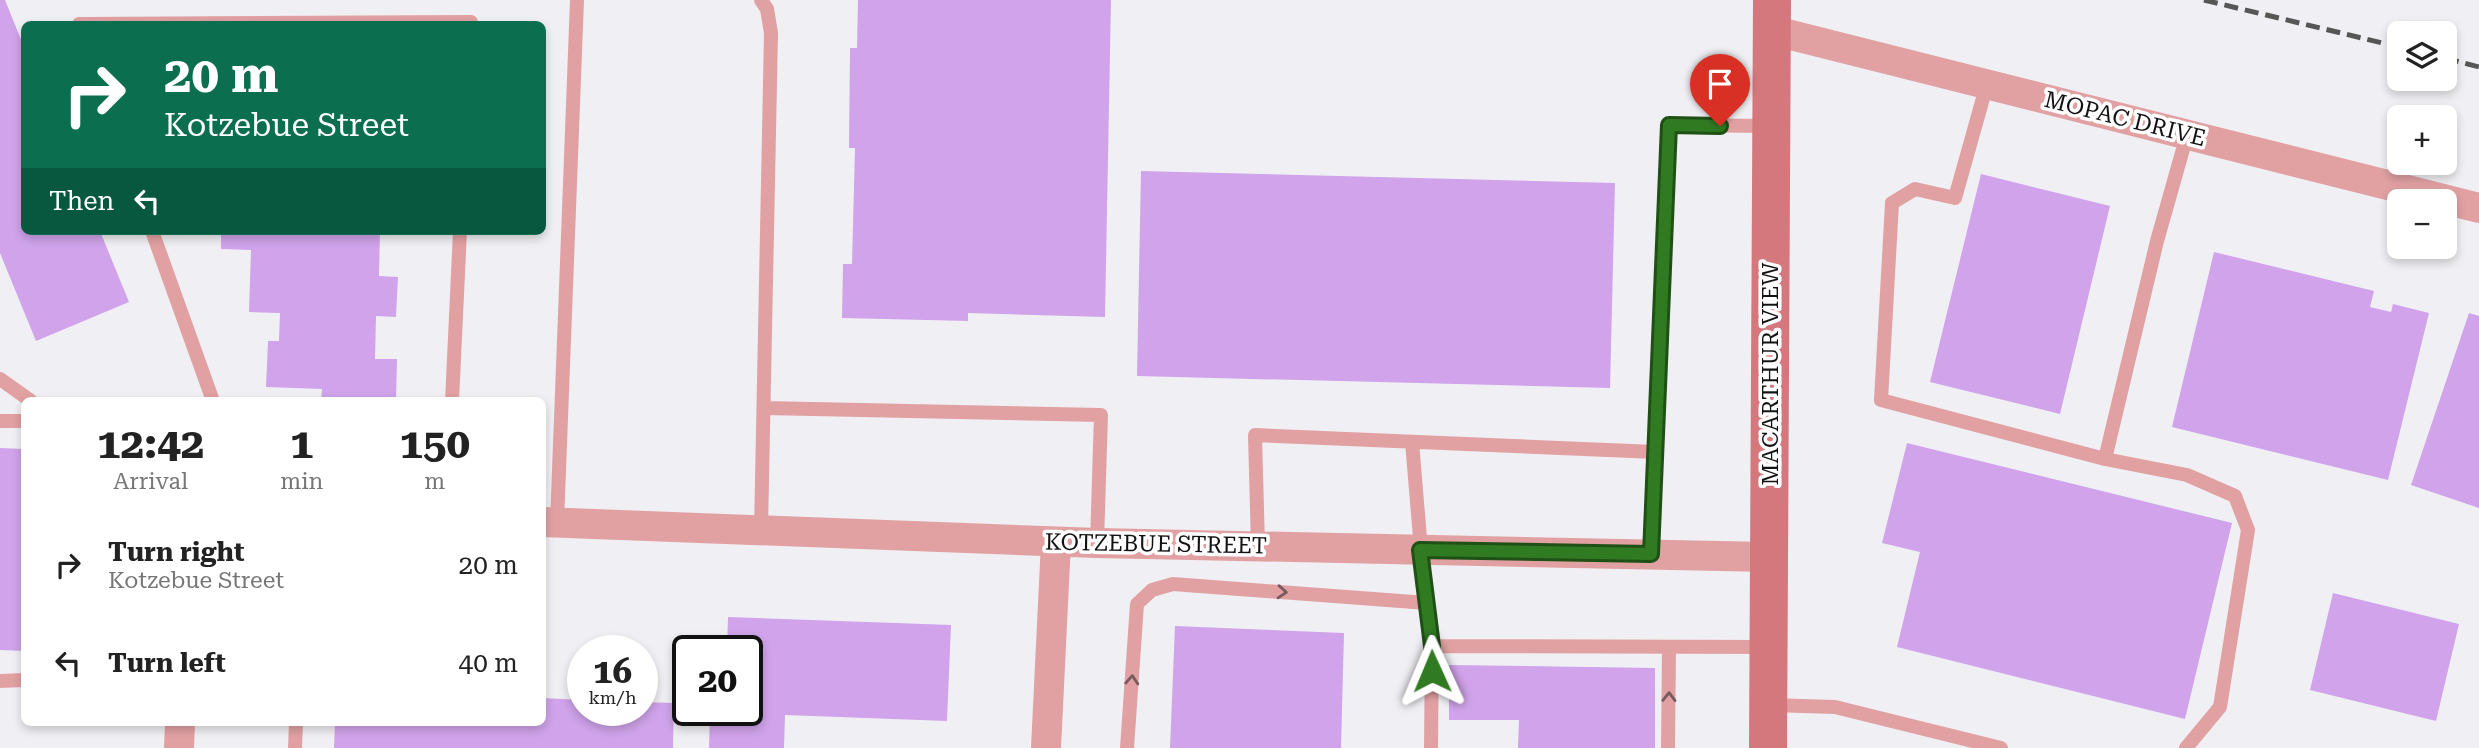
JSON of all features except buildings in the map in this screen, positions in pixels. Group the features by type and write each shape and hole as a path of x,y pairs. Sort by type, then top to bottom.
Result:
{"street":[{"name":"MOPAC DRIVE","path":"1772,15 1987,84 2479,208"},
{"name":"MACARTHUR VIEW","path":"1768,748 1772,15"},
{"name":"KOTZEBUE STREET","path":"550,523 1056,542 1769,557"},
{"path":"1046,748 1056,542"},
{"path":"179,748 180,726"}],"lane":[{"path":"550,523 577,0"},
{"path":"761,0 767,9 771,33 761,530"},
{"path":"1987,84 1955,198 1916,189 1892,203 1881,400 2105,459 2187,475 2235,496 2248,530 2220,707 2186,748"},
{"path":"1651,554 1669,125 1771,127"},
{"path":"2105,459 2157,241 2187,135"},
{"path":"153,235 212,397"},
{"path":"452,397 460,235"},
{"path":"0,379 25,397"},
{"path":"764,408 1101,415 1097,543"},
{"path":"0,421 21,421"},
{"path":"1258,546 1255,435 1655,453"},
{"path":"1412,442 1420,550 1432,646 1431,748"},
{"path":"1127,748 1136,604 1152,590 1173,584 1427,603"},
{"path":"1432,646 1769,647"},
{"path":"1668,748 1670,647"},
{"path":"0,681 21,680"},
{"path":"1768,705 1835,707 2001,748"},
{"path":"295,748 296,726"}],"railway":[{"path":"2204,0 2387,44"},
{"path":"2457,61 2479,67"}],"route":[{"path":"1432,671 1432,646 1420,550 1651,554 1669,125 1720,126"}]}
